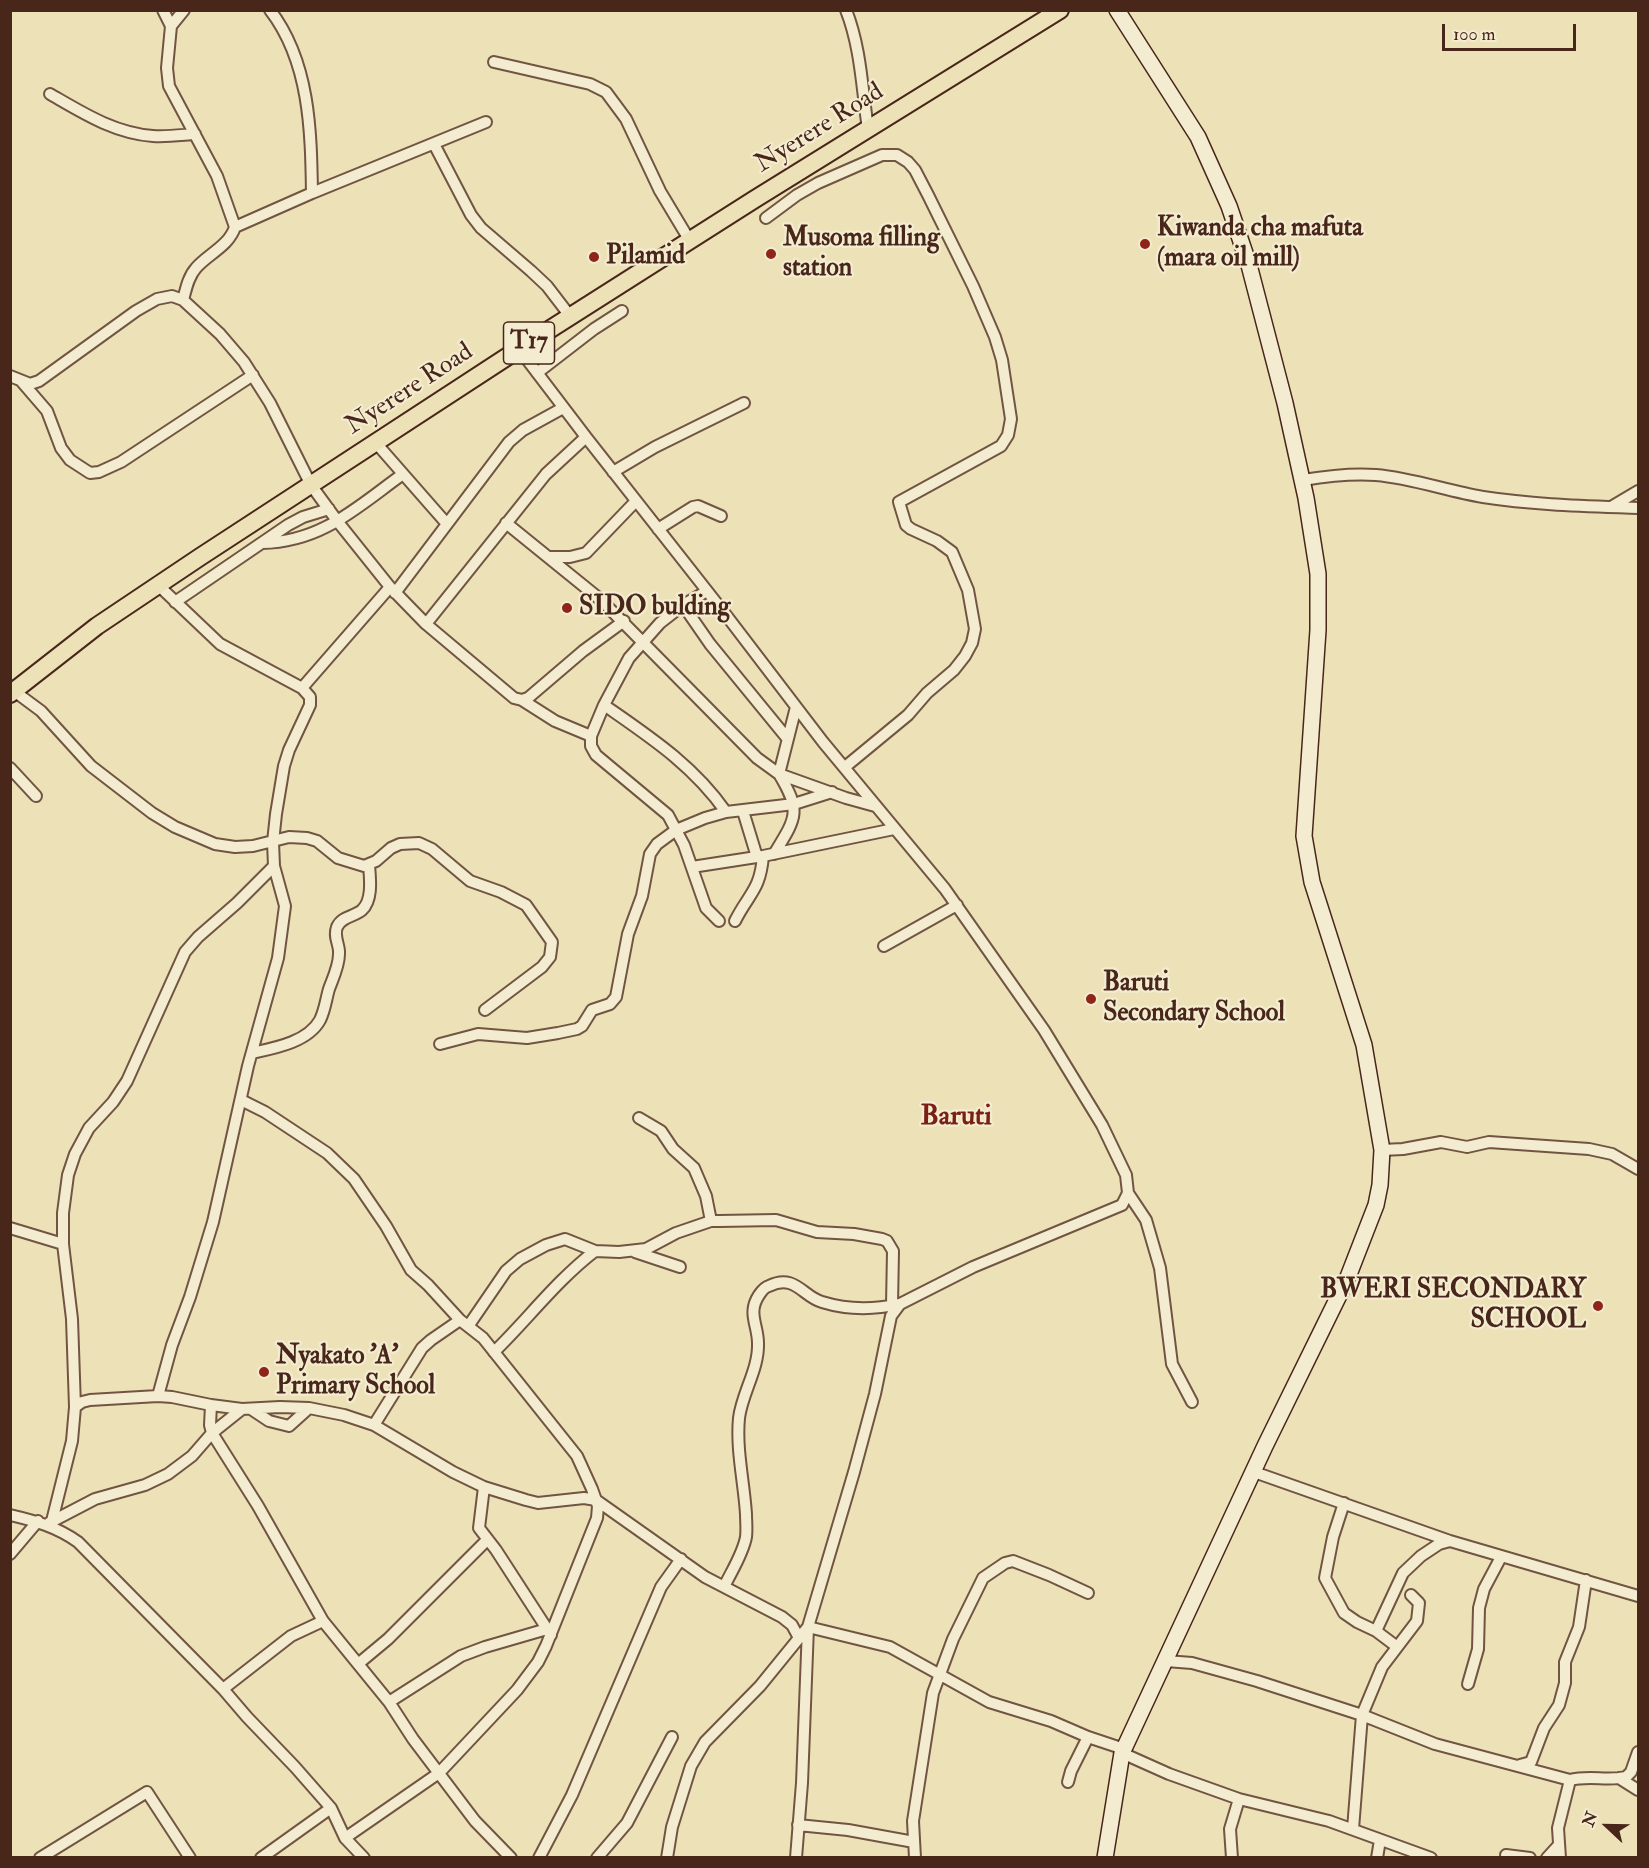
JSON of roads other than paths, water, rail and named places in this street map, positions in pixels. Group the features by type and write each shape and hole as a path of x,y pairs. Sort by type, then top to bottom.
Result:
{"main road":[{"name":"Nyerere Road","path":"12,692 97,626 519,349 1060,10"}],"street":[{"path":"163,10 171,26 167,68 169,86 217,176 235,227 230,239 191,275 183,300"},
{"path":"171,26 184,10"},
{"path":"270,10 278,20 296,55 302,77 310,138 312,193"},
{"path":"846,10 858,53 868,129"},
{"path":"1105,1857 1123,1750 1348,1277 1376,1205 1380,1185 1382,1150 1364,1045 1312,882 1304,836 1318,630 1318,574 1303,480 1249,265 1229,206 1198,137 1117,10"},
{"path":"494,62 590,84 606,92 626,119 660,191 690,241"},
{"path":"50,94 101,123 124,132 154,136 195,134"},
{"path":"235,227 486,122"},
{"path":"434,144 471,215 481,228 547,286 570,316"},
{"path":"766,218 809,188 882,154 897,155 908,162 915,170 984,310 1002,360 1011,404 1008,435 1001,446 899,502 906,525 937,541 952,552 968,590 975,629 972,643 954,670 927,693 908,715 845,767"},
{"path":"10,376 30,384 39,381 136,311 157,299 172,296 183,300 220,334 253,375 270,403 311,485 392,590 426,624 514,698 522,700 555,721 591,736"},
{"path":"537,373 622,310"},
{"path":"519,349 796,707 957,905 1027,1003 1102,1125 1126,1175 1128,1193 1146,1220 1164,1290 1172,1364 1192,1402"},
{"path":"22,382 47,411 65,454 84,470 99,472 121,462 253,375"},
{"path":"613,472 655,447 744,403"},
{"path":"302,688 392,590 447,524 509,442 523,430 563,408"},
{"path":"426,624 546,474 586,437"},
{"path":"376,443 447,524"},
{"path":"262,543 296,540 310,536 338,522 403,474"},
{"path":"1303,480 1346,474 1374,475 1520,502 1575,507 1638,508"},
{"path":"1610,507 1638,491"},
{"path":"548,557 578,556 586,553 636,501"},
{"path":"658,529 693,507 698,506 721,516"},
{"path":"175,602 303,517 329,509"},
{"path":"506,523 577,578 624,621 727,730 757,758 779,774 875,806"},
{"path":"158,585 220,644 302,688 310,697 310,705 284,766 273,842 274,866 285,906 273,978 252,1053 213,1222 190,1297 172,1345 158,1396"},
{"path":"707,591 683,605 660,623 629,658 604,705 591,736 591,746 596,755 668,815 692,867 706,908 719,921"},
{"path":"683,605 710,644 787,738"},
{"path":"522,700 535,693 583,651 624,621"},
{"path":"12,692 41,711 91,766 152,813 175,827 206,841 235,847 254,846 289,837 308,837 317,841 338,858 369,866"},
{"path":"604,705 691,770 711,791 726,812"},
{"path":"735,921 757,888 765,856 793,819 794,804 779,774 796,707"},
{"path":"10,768 36,796"},
{"path":"440,1044 478,1034 527,1038 577,1029 582,1026 592,1010 610,1004 616,997 626,943 642,896 650,854 657,844 676,830 705,818 726,812 794,804 832,792"},
{"path":"743,811 765,856"},
{"path":"692,867 765,856 894,829"},
{"path":"369,866 391,848 400,844 419,843 432,849 470,881 501,892 522,903 534,914 552,942 550,957 542,967 484,1010"},
{"path":"45,1522 72,1441 75,1407 72,1319 63,1244 65,1191 75,1154 89,1128 113,1102 127,1081 185,952 274,866"},
{"path":"252,1053 282,1046 310,1032 321,1019 339,957 339,946 335,933 341,921 362,910 366,905 370,882 369,866"},
{"path":"884,946 957,905"},
{"path":"241,1100 265,1112 327,1153 354,1179 376,1210 411,1270 494,1352 577,1456 589,1478 598,1512 538,1662 517,1690 439,1773 345,1838"},
{"path":"639,1118 661,1131 673,1149 694,1168 706,1196 711,1221"},
{"path":"1382,1150 1403,1149 1441,1142 1467,1147 1489,1142 1600,1150 1638,1169"},
{"path":"724,1587 746,1537 745,1487 739,1449 740,1418 758,1343 752,1313 756,1300 768,1286 783,1283 798,1287 818,1301 858,1309 896,1304 973,1267 1112,1210 1122,1205 1128,1193"},
{"path":"374,1425 422,1348 431,1340 464,1322 506,1271 533,1251 546,1245 565,1239 594,1251 646,1250 676,1233 711,1221 776,1220 817,1232 854,1234 887,1241 893,1251 896,1304 891,1316 869,1416 808,1627 802,1771 795,1857"},
{"path":"10,1228 63,1244"},
{"path":"494,1352 546,1299 567,1273 594,1251"},
{"path":"632,1251 680,1267"},
{"path":"75,1407 90,1400 158,1396 247,1409 309,1408 344,1415 374,1425 453,1472 484,1487 538,1503 584,1498 596,1500 705,1576 782,1617 792,1625 799,1638"},
{"path":"211,1405 212,1433 258,1506 323,1621 389,1702 475,1821 511,1857"},
{"path":"247,1409 269,1421 289,1426 309,1408"},
{"path":"10,1554 45,1522 95,1500 145,1485 168,1474 192,1456 212,1433 247,1409"},
{"path":"1254,1472 1449,1541 1638,1596"},
{"path":"484,1487 479,1528 496,1550 549,1632"},
{"path":"1344,1503 1333,1537 1325,1578 1344,1613 1376,1631 1396,1646"},
{"path":"10,1515 45,1522 78,1542 223,1689 332,1809 345,1838 364,1857"},
{"path":"358,1664 388,1639 488,1540"},
{"path":"1376,1631 1403,1573 1420,1556 1439,1544 1449,1541"},
{"path":"1468,1684 1478,1648 1479,1608 1484,1589 1501,1557"},
{"path":"539,1857 572,1795 661,1587 681,1559"},
{"path":"915,1857 915,1806 933,1693 938,1674 981,1582 1005,1563 1013,1561 1088,1593"},
{"path":"1519,1766 1532,1761 1544,1728 1557,1708 1565,1683 1565,1662 1579,1628 1586,1580"},
{"path":"1353,1829 1362,1715 1382,1667 1418,1619 1419,1603 1411,1595"},
{"path":"223,1689 291,1636 323,1621"},
{"path":"667,1857 672,1827 691,1766 705,1742 760,1686 808,1627"},
{"path":"808,1627 891,1647 989,1702 1052,1721 1123,1750 1169,1774 1239,1799 1329,1821 1431,1857"},
{"path":"389,1702 461,1656 484,1647 549,1632"},
{"path":"1166,1661 1202,1666 1257,1681 1362,1715 1414,1737 1570,1780 1580,1777 1619,1778 1629,1775 1638,1752"},
{"path":"597,1857 627,1823 672,1737"},
{"path":"1068,1782 1088,1737"},
{"path":"1619,1778 1638,1790"},
{"path":"1546,1857 1559,1852 1558,1828 1570,1780"},
{"path":"40,1857 147,1792 190,1857"},
{"path":"1232,1857 1230,1829 1239,1799"},
{"path":"261,1857 332,1809"},
{"path":"798,1825 848,1830 914,1842"},
{"path":"1377,1857 1380,1840"},
{"path":"1506,1855 1530,1857"}],"place":[{"name":"Kiwanda cha mafuta (mara oil mill)","path":"1145,244"},
{"name":"Musoma filling station","path":"771,254"},
{"name":"Pilamid","path":"594,257"},
{"name":"SIDO bulding","path":"567,608"},
{"name":"Baruti Secondary School","path":"1091,999"},
{"name":"BWERI SECONDARY SCHOOL","path":"1598,1306"},
{"name":"Nyakato 'A' Primary School","path":"264,1372"}],"district":[{"name":"Baruti","path":"956,1118"}]}
